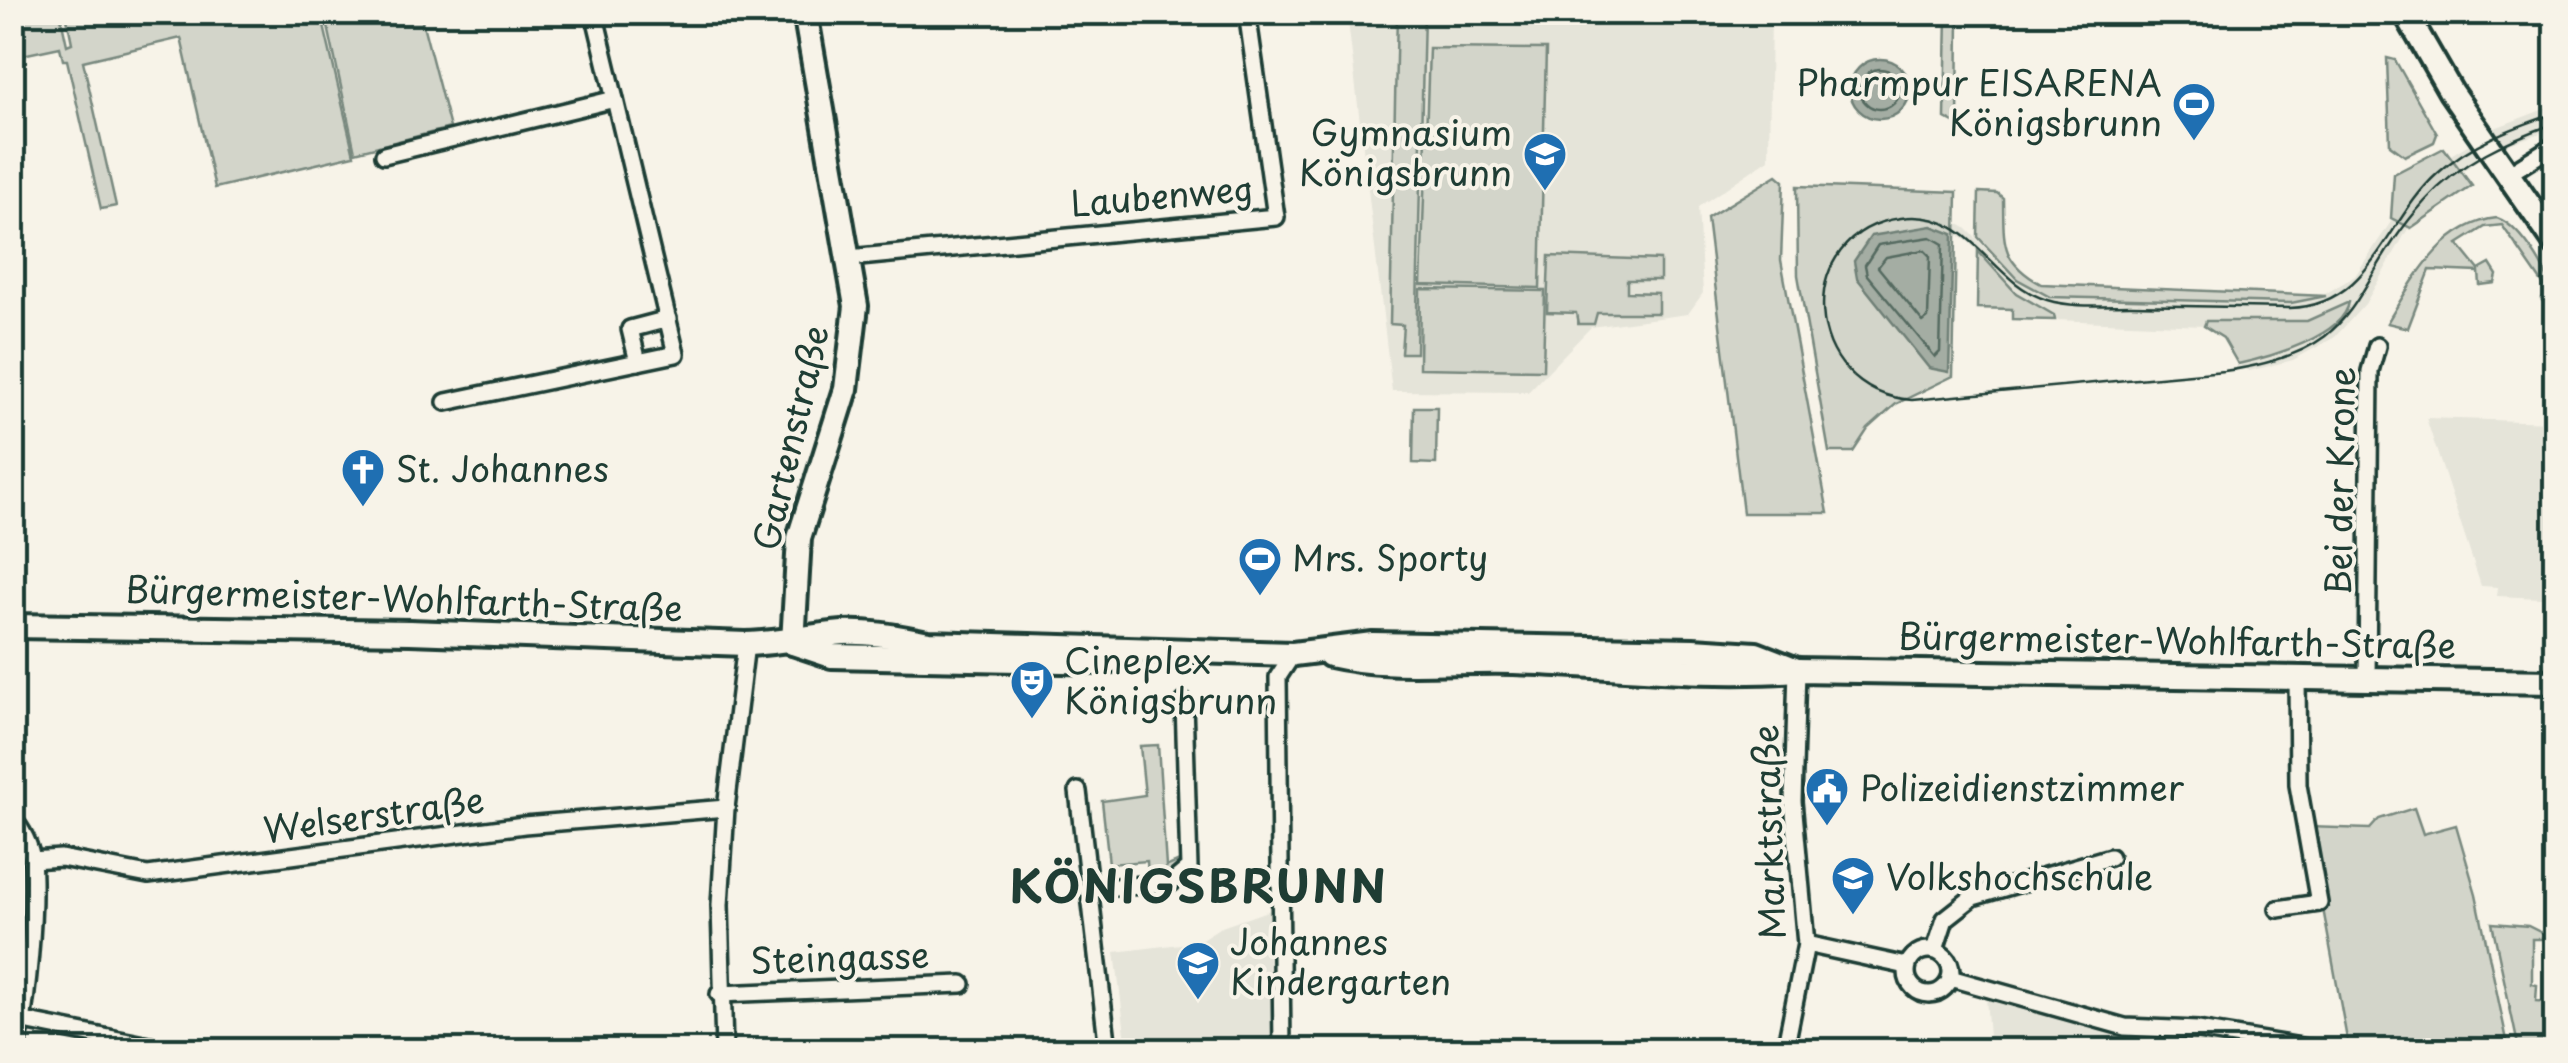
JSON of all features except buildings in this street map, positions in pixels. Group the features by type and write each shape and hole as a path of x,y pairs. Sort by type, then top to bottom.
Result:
{"street":[{"path":"446,402 676,354 594,12"},
{"name":"Gartenstraße","path":"794,643 800,538 816,478 834,435 854,346 856,306 827,160 805,12"},
{"name":"Laubenweg","path":"848,258 1276,217 1247,12"},
{"path":"2405,12 2451,92 2556,244"},
{"path":"384,155 615,99"},
{"path":"2508,174 2556,144"},
{"path":"638,362 630,328 668,319"},
{"name":"Bei der Krone","path":"2368,678 2370,371 2377,346"},
{"name":"Bürgermeister-Wohlfarth-Straße","path":"12,626 794,643 832,656 861,646 1258,665 1293,654 1321,653 1368,661 1721,662 1797,670 2556,682"},
{"path":"724,1050 719,994 726,808 746,644"},
{"path":"1282,1050 1278,676 1293,654"},
{"name":"Marktstraße","path":"1785,1050 1806,944 1793,801 1797,670"},
{"path":"2278,909 2319,904 2298,786 2297,677"},
{"path":"1087,889 1178,880 1188,868 1184,702"},
{"path":"1078,791 1108,1050"},
{"name":"Welserstraße","path":"32,860 61,858 148,875 524,825 726,808"},
{"path":"12,819 32,860 24,1021 16,1050"},
{"path":"1934,950 1945,919 1974,896 2110,857"},
{"path":"1806,944 1907,966"},
{"path":"1934,950 1950,964 1950,978 1937,993 1923,994 1908,980 1907,966 1914,954 1934,950"},
{"path":"1950,978 2125,1027 2198,1030 2319,1050"},
{"name":"Steingasse","path":"719,994 962,984"},
{"path":"24,1021 170,1050"}],"shaded area":[{"path":"12,13 60,13 67,45 72,43 66,13 321,13 354,155 215,188 181,38 83,61 116,206 101,209 67,60 63,60 60,47 13,57"},
{"path":"347,13 420,13 450,128 355,152 326,17"},
{"name":"Gymnasium Königsbrunn","path":"1347,13 1771,13 1769,159 1698,207 1703,293 1688,314 1591,327 1528,392 1392,391"},
{"path":"1397,13 1424,13 1416,353 1401,353 1403,325 1390,324"},
{"path":"1947,13 1959,13 1958,125 1945,118"},
{"path":"1429,48 1546,49 1540,288 1421,285"},
{"path":"2387,58 2395,60 2437,134 2434,142 2405,156 2390,145"},
{"path":"2555,105 2555,128 2489,151 2447,184 2409,227 2365,304 2335,337 2293,360 2249,371 2238,364 2304,344 2328,328 2351,304 2318,319 2290,322 2206,321 2204,326 2055,320 2054,315 2016,293 1969,242 1941,225 1946,217 1966,228 2017,279 2050,297 2315,300 2355,276 2408,196 2451,155 2495,128"},
{"path":"2444,148 2472,186 2411,228 2391,218 2394,174"},
{"path":"1777,175 1784,181 1781,260 1828,513 1743,513 1707,218"},
{"path":"1797,186 1957,192 1953,376 1896,404 1868,429 1853,452 1829,452 1798,275"},
{"path":"1979,192 1997,193 2003,198 2007,249 2017,267 2041,284 2326,296 2291,303 2050,297 2017,279 1978,237"},
{"path":"2497,218 2517,232 2536,256 2550,284 2555,307 2550,311 2541,299 2549,293 2502,225 2485,227 2458,244 2479,270 2490,264 2497,275 2495,283 2480,285 2479,272 2430,270 2408,328 2387,323 2419,272 2445,243 2478,222"},
{"path":"1978,251 2016,293 2054,315 2055,320 2012,319 2012,309 1977,308"},
{"path":"1549,256 1660,260 1660,280 1627,280 1627,292 1658,293 1658,313 1597,313 1594,324 1578,324 1576,313 1547,312"},
{"path":"1420,289 1545,291 1543,370 1419,368"},
{"path":"2349,302 2344,314 2320,335 2238,364 2223,338 2204,326 2206,321 2307,321"},
{"path":"1414,407 1437,407 1436,464 1413,463"},
{"path":"2426,418 2555,422 2555,645 2540,644 2542,598 2497,596 2498,587 2481,586"},
{"path":"1158,745 1166,867 1182,860 1167,875 1148,878 1147,861 1109,864 1102,801 1145,795 1140,746"},
{"path":"2414,808 2423,834 2456,825 2476,894 2509,1050 2349,1050 2308,827 2370,829 2379,819"},
{"name":"Johannes Kindergarten","path":"1273,909 1276,1050 1127,1050 1115,952 1197,942 1219,928"},
{"path":"2492,923 2528,926 2548,936 2532,939 2532,984 2537,985 2536,1001 2555,1002 2555,1050 2519,1050"},
{"path":"1986,997 2169,1035 2265,1050 1990,1050"}],"water":[{"path":"1880,59 1901,68 1910,89 1901,110 1880,119 1859,110 1850,89 1859,68"},
{"path":"1932,226 1953,234 1949,372 1929,368 1857,278 1854,261 1871,236"}],"tram line":[{"path":"2556,113 2494,137 2451,162 2420,192 2359,277 2318,304 2290,308 2057,303 2027,291 1946,224 1925,218 1901,218 1865,230 1841,251 1827,280 1823,311 1830,343 1848,370 1875,390 1912,400 2224,371 2272,361 2306,348 2331,331 2349,312 2399,233 2453,174 2502,145 2556,123"}],"place":[{"name":"Pharmpur EISARENA Königsbrunn","path":"2194,142"},
{"name":"Gymnasium Königsbrunn","path":"1545,192"},
{"name":"St. Johannes","path":"363,508"},
{"name":"Mrs. Sporty","path":"1260,597"},
{"name":"Cineplex Königsbrunn","path":"1032,720"},
{"name":"Polizeidienstzimmer","path":"1827,827"},
{"name":"Volkshochschule","path":"1853,916"},
{"name":"Johannes Kindergarten","path":"1198,1001"}],"district":[{"name":"KÖNIGSBRUNN","path":"1199,887"}]}
